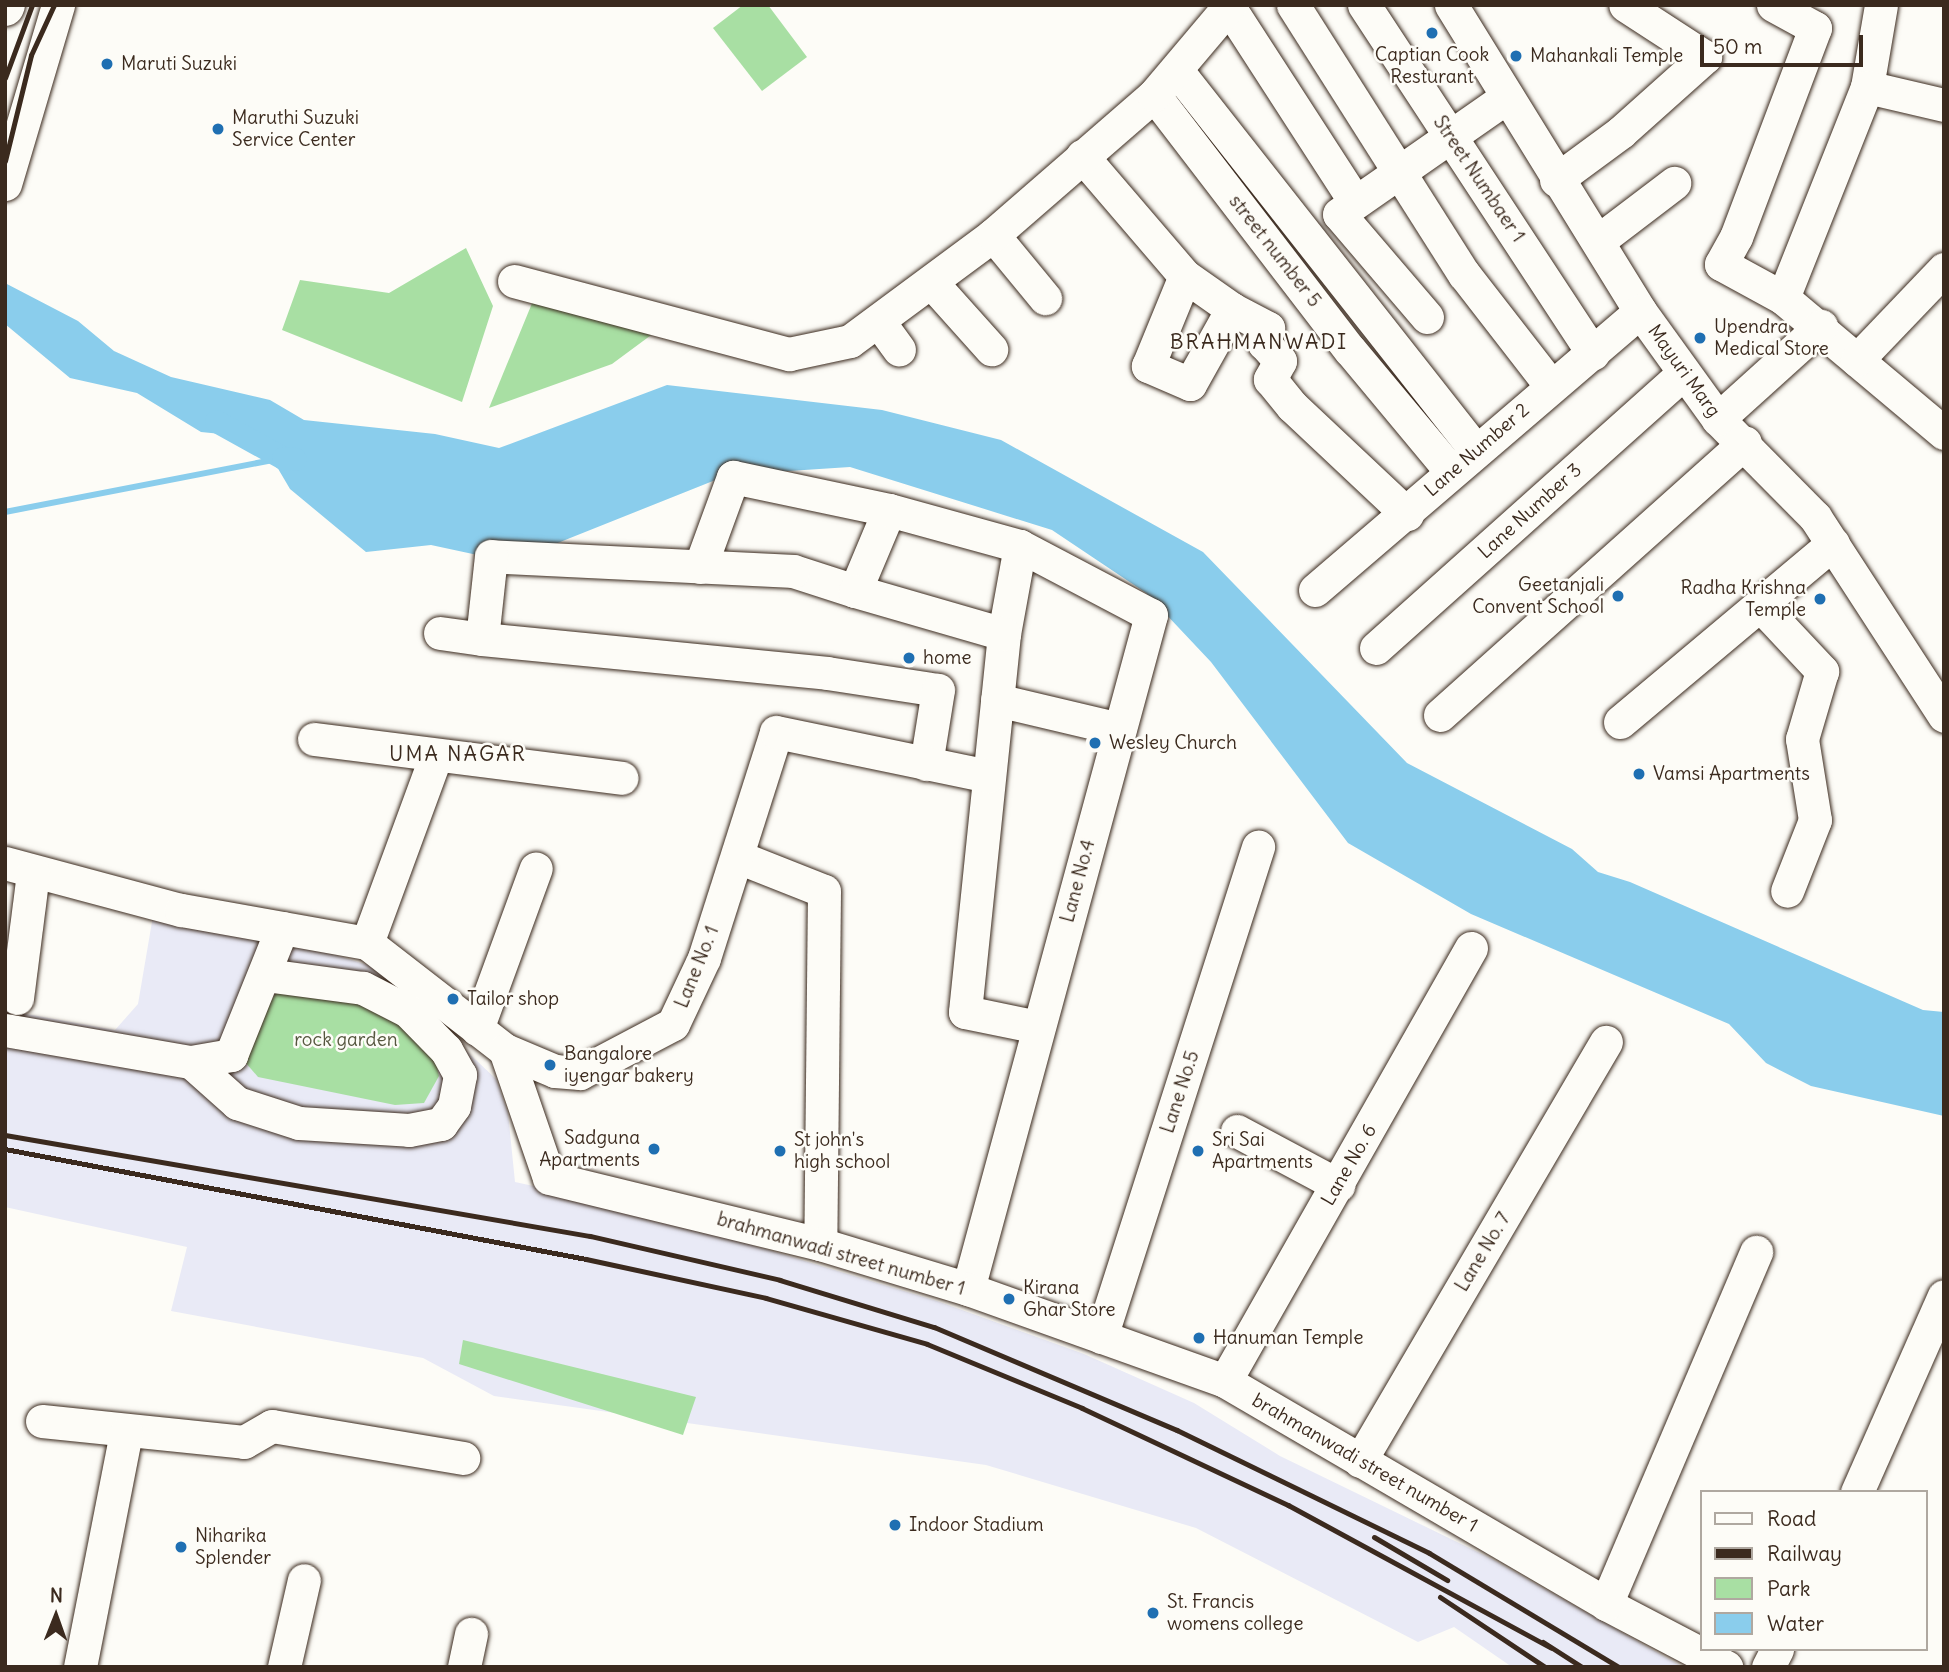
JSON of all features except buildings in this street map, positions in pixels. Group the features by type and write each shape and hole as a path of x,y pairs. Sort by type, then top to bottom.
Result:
{"street":[{"path":"5,184 58,5"},
{"path":"1293,5 1464,274 1551,386"},
{"name":"Street Numbaer 1","path":"1364,5 1593,353"},
{"name":"Mayuri Marg","path":"1451,5 1556,180 1598,241 1640,311 1718,419 1745,442 1833,542 1863,598 1944,716"},
{"path":"1556,180 1621,132 1705,57 1625,5"},
{"path":"1773,5 1815,28 1736,237 1721,264 1783,298 1821,326 1857,360 1941,424"},
{"path":"1783,298 1867,88 1881,5"},
{"path":"514,281 789,354 850,341 932,283 993,235 1154,95 1178,72 1229,6 1355,202"},
{"path":"1178,72 1463,460"},
{"path":"1867,88 1944,105"},
{"name":"street number 5","path":"1154,95 1350,350 1463,460"},
{"path":"1427,317 1339,214 1507,97"},
{"path":"1082,156 1185,276 1232,309 1268,328 1264,343 1280,361 1270,379 1292,406 1407,513"},
{"path":"1598,241 1674,183"},
{"path":"993,235 1045,298"},
{"path":"1857,360 1944,269"},
{"path":"1185,276 1147,366 1190,384 1232,309"},
{"path":"932,283 991,349"},
{"name":"Lane Number 2","path":"1315,590 1407,513 1463,460 1640,311"},
{"path":"879,322 899,350"},
{"path":"1718,419 1821,326"},
{"name":"Lane Number 3","path":"1377,648 1684,373"},
{"path":"1440,715 1745,442"},
{"path":"700,567 733,477 889,510 1020,546 1004,634 965,1012 1038,1027"},
{"path":"855,591 889,510"},
{"path":"1620,722 1833,542"},
{"name":"Lane No.4","path":"968,1289 1151,615 1020,546"},
{"path":"482,639 491,556 793,571 1004,634"},
{"path":"1760,605 1822,671 1802,739 1815,820 1787,891"},
{"path":"440,633 827,673 938,690 926,764 989,776"},
{"path":"997,700 1120,729"},
{"name":"Lane No. 1","path":"505,1050 555,1071 580,1073 673,1024 704,958 776,732 926,764"},
{"path":"314,739 622,778"},
{"path":"367,943 436,755"},
{"name":"Lane No.5","path":"1101,1337 1258,848"},
{"path":"738,857 824,891 820,1244"},
{"path":"17,998 19,868 181,910 367,943 505,1050"},
{"path":"477,1029 536,868"},
{"path":"5,1030 191,1062 231,1055 282,928"},
{"name":"Lane No. 6","path":"1225,1381 1471,948"},
{"path":"191,1062 237,1103 299,1123 409,1130 440,1124 454,1105 460,1075 446,1050 408,1011 363,988 265,975"},
{"name":"Lane No. 7","path":"1360,1461 1606,1042"},
{"name":"brahmanwadi street number 1","path":"505,1050 550,1178 820,1244 968,1289 1225,1381 1606,1604 1726,1667"},
{"path":"1237,1131 1338,1185"},
{"path":"1606,1604 1756,1252"},
{"path":"1858,1490 1944,1296"},
{"path":"42,1421 126,1432 244,1442 272,1426 463,1458"},
{"path":"80,1667 126,1432"},
{"path":"284,1667 304,1580"},
{"path":"464,1667 471,1634"},
{"path":"1768,1667 1776,1651"}],"shaded area":[{"path":"154,910 256,930 380,969 496,1079 508,1113 515,1182 616,1204 937,1301 1084,1354 1194,1403 1280,1456 1490,1558 1683,1667 1512,1667 1454,1627 1418,1642 1196,1528 986,1465 494,1396 423,1358 171,1311 187,1247 5,1207 5,1010 115,1030 138,1004"}],"green space":[{"path":"743,5 768,5 807,57 762,91 713,28"},
{"path":"466,248 493,306 462,402 282,330 300,280 389,293"},
{"path":"535,296 658,330 612,364 489,408"},
{"name":"rock garden","path":"362,985 430,1035 439,1076 424,1103 395,1105 258,1077 239,1055 280,986"},
{"path":"463,1340 696,1397 683,1435 459,1364"}],"water":[{"path":"5,283 78,321 114,351 171,377 270,400 304,420 435,434 499,448 667,385 882,410 1001,440 1203,552 1407,763 1572,849 1598,872 1630,882 1923,1010 1944,1012 1944,1116 1811,1086 1766,1063 1729,1024 1471,914 1348,843 1211,662 1146,593 1052,530 850,467 728,475 510,562 431,545 366,552 290,489 260,438 201,432 137,393 70,378 5,324"}],"waterway":[{"path":"216,421 283,458 295,459"},
{"path":"5,512 278,459"}],"railway":[{"path":"5,78 32,5"},
{"path":"5,161 31,55 54,5"},
{"path":"5,1135 590,1236 780,1280 934,1327 1177,1430 1429,1553 1619,1667"},
{"path":"5,1149 586,1259 766,1298 927,1344 1082,1408 1288,1505 1551,1648"},
{"path":"1374,1537 1447,1580"},
{"path":"1440,1597 1545,1667"},
{"path":"1543,1642 1582,1667"}],"place":[{"name":"Captian Cook Resturant","path":"1432,33"},
{"name":"Mahankali Temple","path":"1516,56"},
{"name":"Maruti Suzuki","path":"107,64"},
{"name":"Maruthi Suzuki Service Center","path":"218,129"},
{"name":"Upendra Medical Store","path":"1700,338"},
{"name":"Geetanjali Convent School","path":"1618,596"},
{"name":"Radha Krishna Temple","path":"1820,599"},
{"name":"home","path":"909,658"},
{"name":"Wesley Church","path":"1095,743"},
{"name":"Vamsi Apartments","path":"1639,774"},
{"name":"Tailor shop","path":"453,999"},
{"name":"Bangalore iyengar bakery","path":"550,1065"},
{"name":"Sadguna Apartments","path":"654,1149"},
{"name":"St john's high school","path":"780,1151"},
{"name":"Sri Sai Apartments","path":"1198,1151"},
{"name":"Kirana Ghar Store","path":"1009,1299"},
{"name":"Hanuman Temple","path":"1199,1338"},
{"name":"Indoor Stadium","path":"895,1525"},
{"name":"Niharika Splender","path":"181,1547"},
{"name":"St. Francis womens college","path":"1153,1613"}],"district":[{"name":"BRAHMANWADI","path":"1259,342"},
{"name":"UMA NAGAR","path":"458,754"}]}
